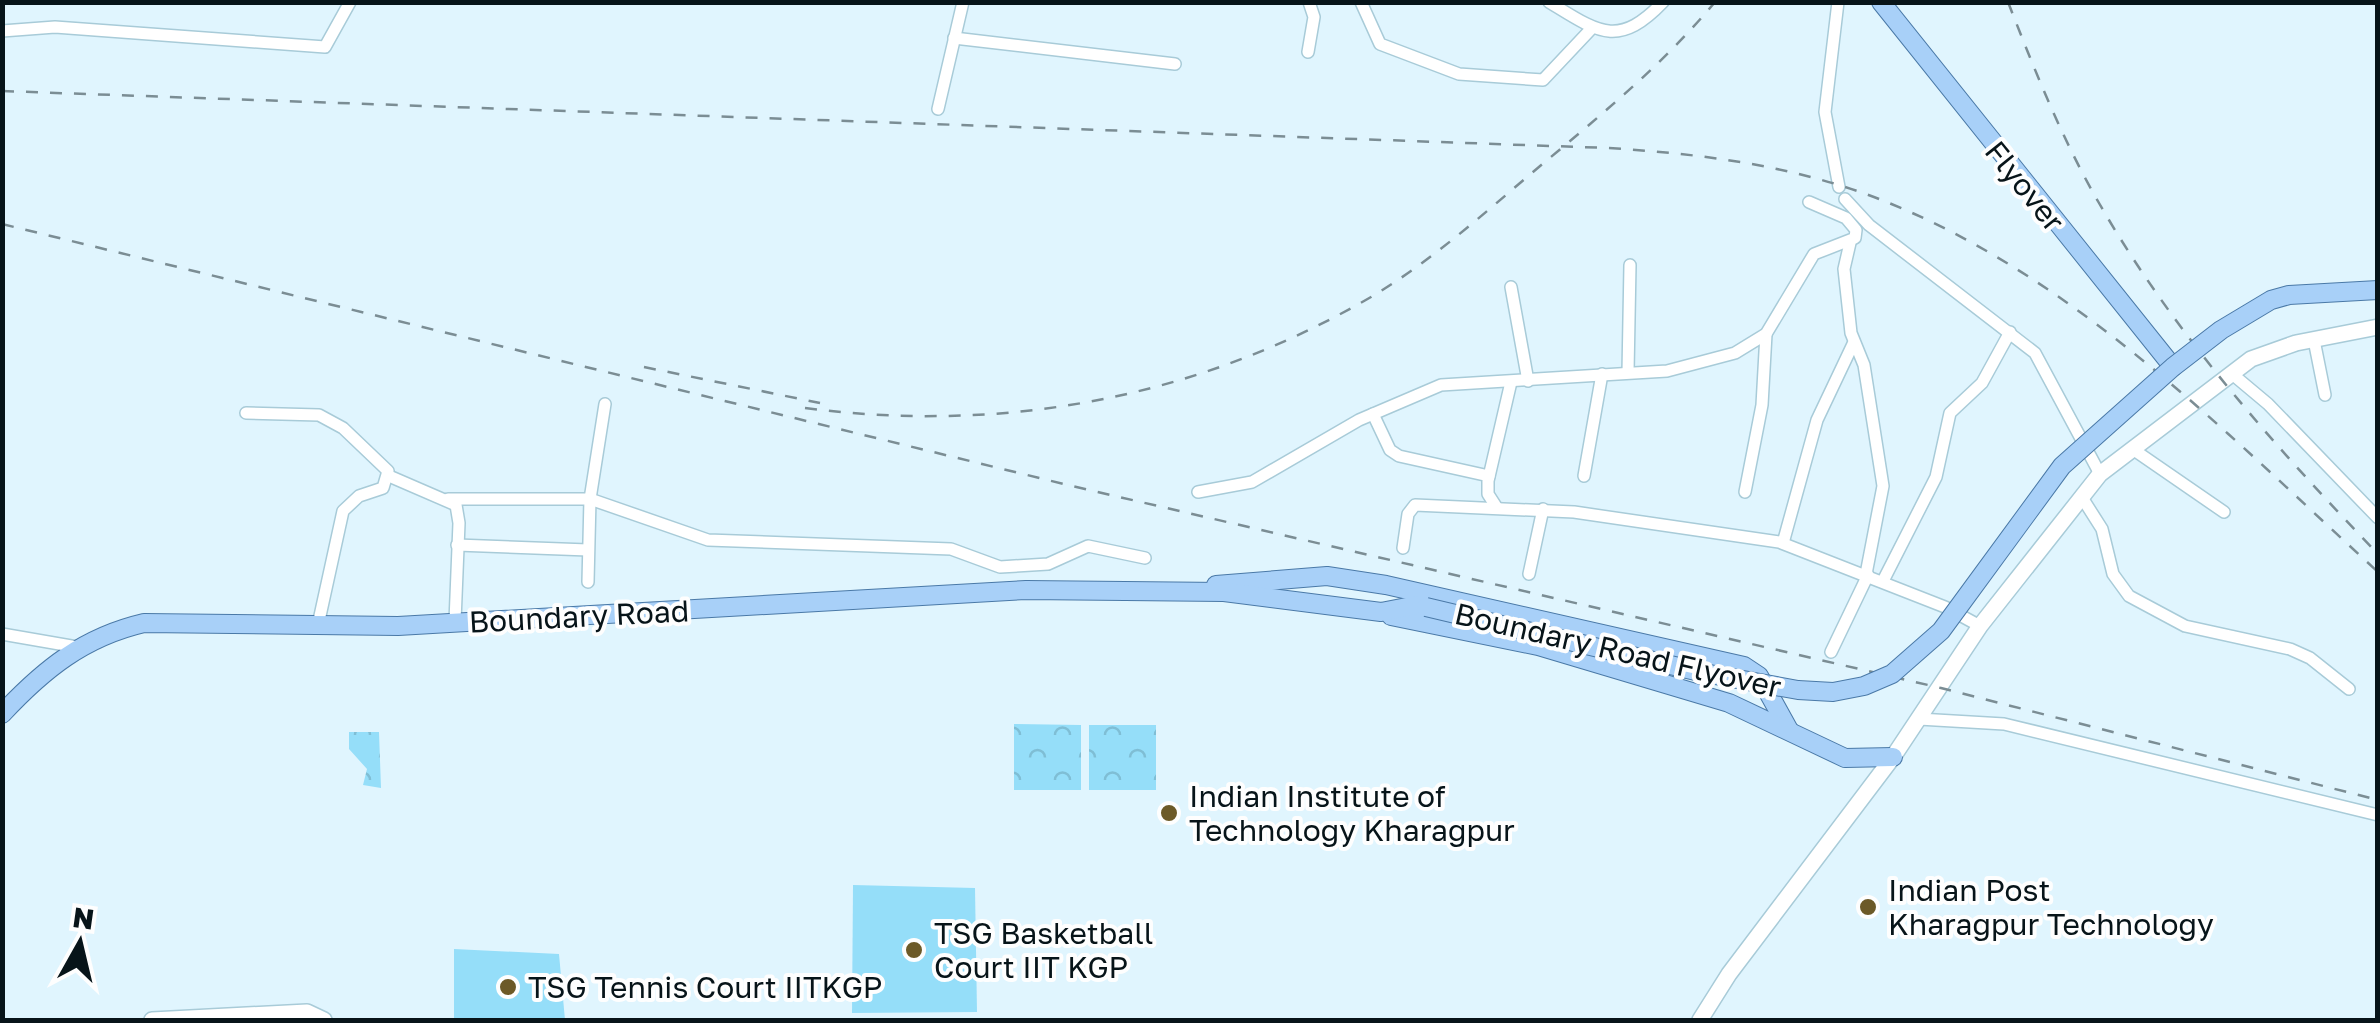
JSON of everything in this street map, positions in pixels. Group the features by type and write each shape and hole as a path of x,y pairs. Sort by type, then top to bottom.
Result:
{"main road":[{"name":"Flyover","path":"1881,2 1900,21 1952,96 2173,367"},
{"name":"Boundary Road Flyover","path":"1381,612 1421,606 1758,684 1832,692 1864,686 1919,655 1942,632 2062,466 2173,367 2221,330 2271,300 2289,295 2378,290"},
{"name":"Boundary Road","path":"1186,590 1269,578 1326,576 1400,588 1744,666 1759,676 1789,730"},
{"path":"1323,606 1326,576"},
{"name":"Boundary Road Flyover","path":"1400,588 1421,606"},
{"name":"Boundary Road","path":"2,714 77,647 108,631 144,623 318,626 973,592 1186,590 1381,612"},
{"path":"1381,612 1538,646 1729,704 1844,758 1893,757"}],"street":[{"path":"2,31 55,26 325,47 350,2"},
{"path":"938,109 963,2"},
{"path":"1308,52 1314,18 1309,2"},
{"path":"1361,2 1380,44 1473,77 1543,80 1592,28"},
{"path":"1549,2 1592,28 1626,31 1663,2"},
{"path":"1838,7 1825,112 1842,193 1869,225 2010,332 2047,370 2100,474"},
{"path":"954,38 1175,64"},
{"path":"1809,202 1852,224 1857,234 1850,242 1844,269 1854,342 1864,365 1883,486 1867,574 1831,652"},
{"path":"1745,492 1762,405 1766,334 1808,259 1822,250 1850,242"},
{"path":"1628,372 1630,265"},
{"path":"1511,286 1528,381"},
{"path":"1700,1020 1729,974 1893,757 1980,626 2100,474 2251,359 2314,340 2378,327"},
{"path":"1883,581 1936,477 1950,413 1982,383 2010,332"},
{"path":"1198,492 1252,482 1373,414 1441,385 1695,365 1735,353 1766,334"},
{"path":"2314,340 2325,394"},
{"path":"1782,543 1817,420 1854,342"},
{"path":"2231,373 2268,404 2378,518"},
{"path":"1584,476 1602,374"},
{"path":"1497,508 1488,494 1489,476 1510,382"},
{"path":"588,582 590,499 605,404"},
{"path":"246,413 319,415 357,440 384,464 389,476 448,500 590,499 708,540 951,550 1000,567 1048,564 1088,546 1146,558"},
{"path":"1373,414 1390,450 1399,456 1489,476"},
{"path":"2134,450 2224,512"},
{"path":"318,626 343,511 359,496 382,488 389,476"},
{"path":"2081,496 2102,530 2113,574 2129,596 2186,626 2300,653 2349,689"},
{"path":"448,500 459,513 455,621"},
{"path":"1403,548 1408,514 1415,505 1544,509 1782,543 1867,574 1980,626"},
{"path":"1529,574 1544,509"},
{"path":"457,545 588,550"},
{"path":"2,634 77,647"},
{"path":"1919,720 2004,724 2378,815"},
{"path":"152,1020 307,1012 324,1020"}],"green space":[{"path":"1014,724 1081,725 1081,790 1014,790"},
{"path":"1089,725 1156,725 1156,790 1089,790"},
{"path":"349,732 379,732 381,788 363,785 367,769 349,749"},
{"name":"TSG Basketball Court IIT KGP","path":"853,885 975,888 977,1012 852,1013"},
{"name":"TSG Tennis Court IITKGP","path":"454,949 559,954 565,1020 454,1020"}],"railway":[{"path":"805,408 953,416 1026,411 1098,400 1168,383 1237,361 1305,332 1371,297 1455,238 1628,91 1715,2"},
{"path":"2008,2 2073,154 2128,251 2228,387 2378,554"},
{"path":"2,91 1608,148 1715,158 1786,171 1889,203 1959,236 2025,274 2149,365 2378,572"},
{"path":"2,224 1072,486 1941,688 2378,800"},
{"path":"644,367 820,403"}],"place":[{"name":"Indian Institute of Technology Kharagpur","path":"1169,813"},
{"name":"Indian Post Kharagpur Technology","path":"1868,907"},
{"name":"TSG Basketball Court IIT KGP","path":"914,950"},
{"name":"TSG Tennis Court IITKGP","path":"508,987"}]}
